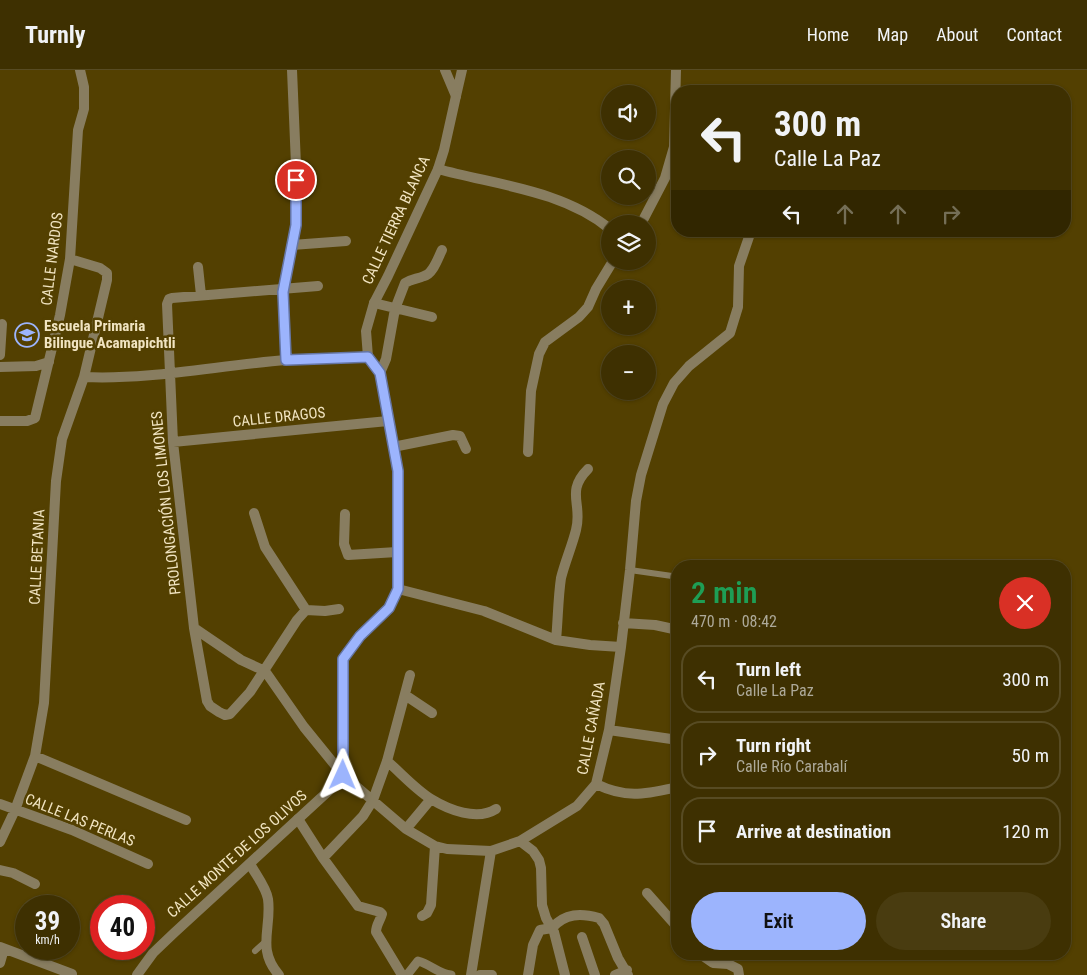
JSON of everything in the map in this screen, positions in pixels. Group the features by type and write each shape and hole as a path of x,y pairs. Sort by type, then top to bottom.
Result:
{"street":[{"name":"CALLE NARDOS","path":"0,421 27,421 35,418 60,315 70,259 78,130 84,109 84,87 80,70"},
{"path":"286,360 283,288 296,225 296,165 292,70"},
{"path":"445,70 456,96"},
{"name":"CALLE TIERRA BLANCA","path":"368,357 366,331 374,303 438,169 462,70"},
{"path":"676,70 676,85"},
{"path":"646,215 666,178 671,159"},
{"path":"438,169 554,198 601,222"},
{"name":"CALLE CAÑADA","path":"265,671 304,727 343,775 406,829 435,846 447,849 491,851 520,841 577,806 596,784 609,730 624,623 636,501 641,475 663,404 674,383 689,366 730,333 738,307 739,266 750,237"},
{"path":"292,245 346,241"},
{"path":"380,373 386,359 395,308 405,283 414,278 426,276 442,250"},
{"name":"CALLE BETANIA","path":"0,842 15,810 35,756 44,702 56,480 62,439 84,377 108,280 106,273 100,268 70,259"},
{"path":"198,266 201,295 318,286"},
{"path":"528,452 531,391 539,354 545,342 579,317 588,307 608,270"},
{"name":"PROLONGACIÓN LOS LIMONES","path":"201,295 169,299 167,304 173,442 194,628 205,695 210,706 218,712 230,714 250,692 265,671"},
{"path":"374,303 432,317"},
{"path":"0,355 2,324"},
{"path":"84,377 117,378 170,374 286,360 368,357 380,373 398,471 398,589 389,608 360,636 343,659 343,775"},
{"path":"0,367 36,366 49,362"},
{"name":"CALLE DRAGOS","path":"173,442 388,421"},
{"path":"393,447 453,435 460,436 466,449"},
{"path":"556,640 561,579 568,551 577,529 575,493 578,478 588,468"},
{"path":"254,513 265,546 306,610"},
{"path":"345,514 344,544 348,555 397,552"},
{"path":"398,589 484,611 556,640 590,645 621,646"},
{"path":"194,628 241,660 265,671 287,635 306,610"},
{"path":"306,610 339,610"},
{"path":"624,623 655,625 671,628"},
{"path":"323,858 358,822 373,800 387,761 410,675"},
{"path":"405,694 432,713"},
{"path":"609,730 671,739"},
{"path":"35,756 186,820"},
{"path":"387,761 431,799 456,810 474,815 488,814 496,809"},
{"name":"CALLE MONTE DE LOS OLIVOS","path":"137,975 153,953 334,786 343,775"},
{"path":"596,784 612,792 625,794 640,794 671,788"},
{"path":"406,829 431,799"},
{"name":"CALLE LAS PERLAS","path":"0,804 72,830 148,864"},
{"path":"298,819 323,858 358,906 382,914 376,927 376,932 402,975"},
{"path":"520,841 539,860 542,905 546,918 552,928 565,975"},
{"path":"422,916 427,913 431,905 435,846"},
{"path":"471,975 491,851"},
{"path":"250,864 268,896 269,906 265,942 267,954 278,975"},
{"path":"0,870 35,884"},
{"path":"647,893 671,920"},
{"path":"528,975 533,944 540,930 552,928 564,917 578,914 600,918 604,924 618,958 627,973 614,975"},
{"path":"582,938 595,975"},
{"path":"0,963 2,948 72,974"},
{"path":"708,960 712,963 728,964 738,969 739,975"},
{"path":"407,975 418,961 447,975 451,975"},
{"path":"480,975 492,975"}],"lane":[{"path":"630,570 671,576"},
{"path":"255,951 265,942"}],"place":[{"name":"Escuela Primaria Bilingue Acamapichtli","path":"27,335"}],"route":[{"path":"296,180 296,225 284,278 283,292 286,360 368,357 380,373 398,471 398,589 389,608 360,636 343,659 343,775"}]}
